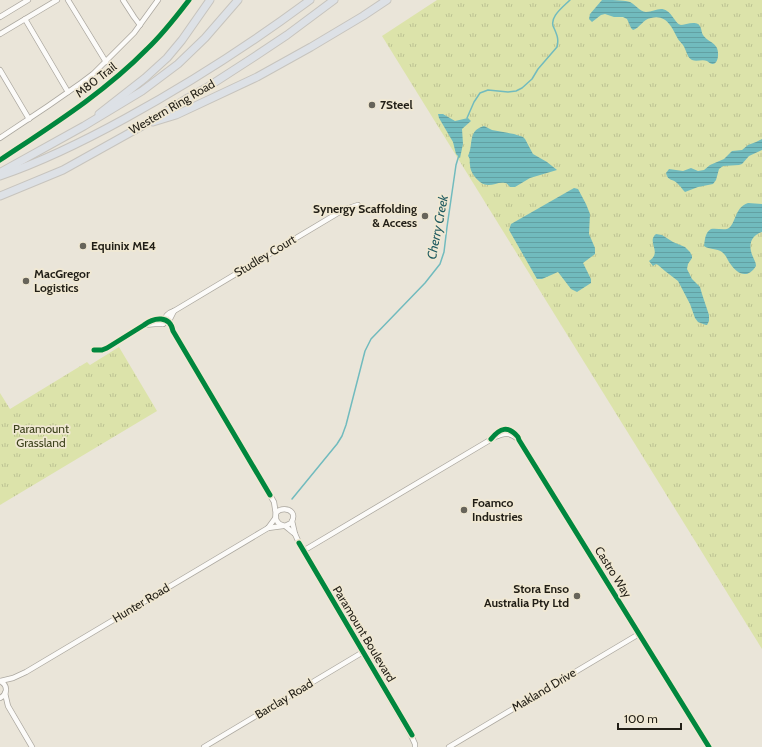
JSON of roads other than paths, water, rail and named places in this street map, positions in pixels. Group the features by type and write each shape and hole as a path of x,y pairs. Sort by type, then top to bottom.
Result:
{"highway":[{"path":"92,121 101,111 145,78 167,58 182,40 210,0"},
{"path":"0,173 142,91 178,64 205,38 238,0"},
{"name":"Western Ring Road","path":"0,176 61,151 112,126 155,102 231,55 310,0"},
{"name":"Western Ring Road","path":"0,196 63,170 142,126 206,88 254,57 287,35 334,0"},
{"path":"142,126 176,115 257,76 310,47 387,0"}],"street":[{"path":"0,16 28,0"},
{"path":"0,34 57,0"},
{"path":"68,0 106,62"},
{"path":"123,0 140,25"},
{"path":"0,138 81,83 106,62 134,33 158,0"},
{"path":"25,19 68,92"},
{"path":"0,70 29,118"},
{"name":"Studley Court","path":"165,321 172,317 174,311 343,210 358,205"},
{"path":"94,350 102,350 107,348 153,320 165,321 173,331 268,490 274,502 278,523 284,526 289,525 292,522 292,513 274,502"},
{"name":"Castro Way","path":"303,551 491,439 505,434 512,435 519,440 709,747"},
{"path":"276,516 279,510 284,509"},
{"name":"Hunter Road","path":"268,528 276,516"},
{"name":"Paramount Boulevard","path":"292,522 295,534 303,551 410,733 416,746"},
{"name":"Paramount Boulevard","path":"284,526 295,534"},
{"name":"Hunter Road","path":"0,681 13,678 26,672 268,528 284,526"},
{"name":"Makland Drive","path":"449,747 639,634"},
{"name":"Barclay Road","path":"204,747 363,652"},
{"path":"13,678 6,692 0,699 8,706 32,747"},
{"path":"0,681 4,684 8,706"}],"water":[{"path":"602,0 620,0 630,2 646,12 662,9 669,13 680,25 691,23 698,24 706,39 717,48 717,61 713,64 705,60 692,60 671,26 661,18 657,17 648,19 633,30 627,19 623,17 614,17 605,14 601,15 592,22 589,19 590,14"},
{"path":"438,114 443,114 455,121 468,118 471,121 462,129 463,144 460,158 456,154 453,142"},
{"path":"484,126 492,130 523,137 533,154 557,170 530,178 515,187 510,187 506,183 490,185 483,184 472,172 468,156 475,131"},
{"path":"762,139 762,150 749,156 742,164 723,166 719,169 716,180 713,184 698,187 685,192 676,182 669,179 667,176 666,173 669,169 683,171 691,168 698,171 704,170 710,165 724,159 732,151 742,150 748,145"},
{"path":"574,188 578,189 590,214 589,234 595,248 595,254 583,263 591,279 591,283 577,292 571,289 558,272 542,279 537,279 509,230 511,224"},
{"path":"748,203 762,204 762,232 755,236 750,245 751,253 756,266 749,273 742,274 735,270 722,252 704,246 706,236 711,229 727,229 730,227 740,208"},
{"path":"656,234 662,235 685,247 690,252 692,258 687,269 692,279 700,287 709,315 707,325 698,322 695,318 690,304 678,281 658,265 656,264 653,266 649,261 655,254 653,237"}],"waterway":[{"name":"Cherry Creek","path":"467,118 480,93 488,90 508,92 516,91 532,79 538,69 557,47 558,39 553,20 557,13 570,0"},
{"name":"Cherry Creek","path":"292,499 342,436 365,351 371,339 425,283 440,264 444,252 456,165 459,155"}],"place":[{"name":"7Steel","path":"372,105"},
{"name":"Synergy Scaffolding & Access","path":"425,216"},
{"name":"Equinix ME4","path":"83,246"},
{"name":"MacGregor Logistics","path":"26,281"},
{"name":"Foamco Industries","path":"464,510"},
{"name":"Stora Enso Australia Pty Ltd","path":"577,596"}],"park label":[{"name":"Paramount Grassland","path":"41,436"}]}
